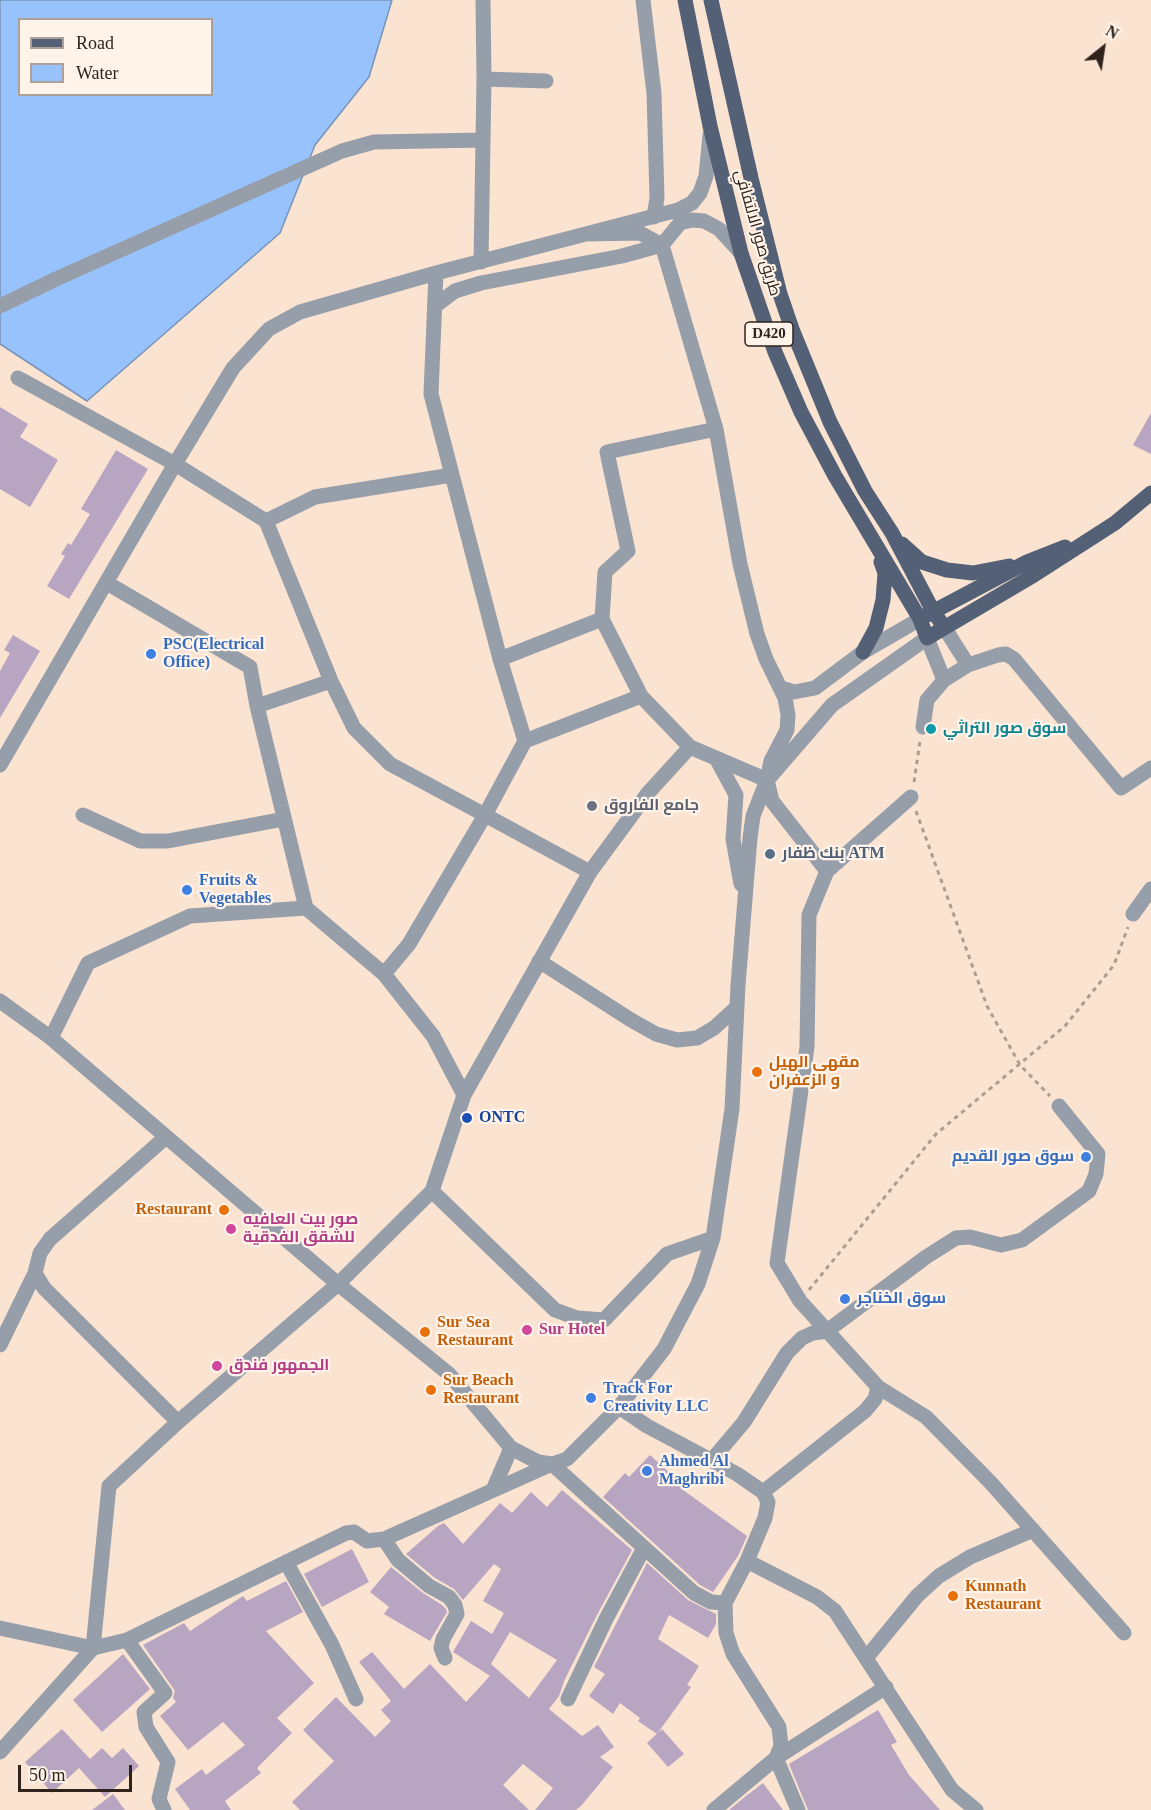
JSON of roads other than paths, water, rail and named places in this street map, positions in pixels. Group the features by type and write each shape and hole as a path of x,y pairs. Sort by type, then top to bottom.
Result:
{"main road":[{"name":"طريق صور الالتفافي","path":"685,0 710,126 741,253 775,352 801,412 874,542 927,615 944,627"},
{"name":"طريق صور الالتفافي","path":"711,0 751,178 777,284 789,320 830,422 865,491 892,533 927,615 927,639"},
{"path":"927,639 1115,524 1151,493"},
{"path":"892,533 922,562 947,570 973,573 1027,562"},
{"path":"927,615 1027,562 1098,533"},
{"path":"863,652 876,628 885,590 885,573 874,542"}],"street":[{"path":"481,262 483,0"},
{"path":"643,0 654,93 657,198 654,217"},
{"path":"484,79 546,81"},
{"path":"0,765 233,368 269,329 300,312 436,273 678,210 692,203 700,193 706,176 710,126"},
{"path":"0,306 342,151 374,142 483,140"},
{"path":"435,306 455,291 481,283 622,256 662,245 680,223 692,220 704,221 719,229 741,253"},
{"path":"0,1628 93,1648 127,1640 346,1533 354,1532 367,1541 384,1539 567,1459 619,1407 663,1349 698,1284 713,1238 732,1109 737,1007 753,816 767,780 771,761 784,738 788,724 788,706 757,634 740,564 716,429 662,245 639,233 586,234"},
{"path":"436,273 431,394 500,659 525,741"},
{"path":"18,378 175,464 266,520 331,681 354,728 390,764 590,872"},
{"path":"716,429 607,452 628,551 605,572 602,619 641,696 690,747 767,780"},
{"path":"266,520 315,497 452,475"},
{"path":"107,583 250,667 257,706 306,908 384,974 433,1036 464,1095"},
{"path":"781,688 794,692 815,688 863,652 927,615"},
{"path":"500,659 602,619"},
{"path":"944,627 968,665"},
{"path":"767,780 832,705 927,639 944,681"},
{"path":"923,727 927,700 944,681 968,665 1006,654 1014,659 1121,788 1151,768"},
{"path":"257,706 331,681"},
{"path":"384,974 409,944 485,815 525,741 641,696"},
{"path":"0,1752 93,1648 108,1486 178,1422 338,1284 432,1191 464,1095 538,961 590,872 648,792 690,747"},
{"path":"717,760 736,795 733,839 745,902"},
{"path":"767,780 772,801 826,872"},
{"path":"911,796 826,872 809,915 807,1047 777,1263 800,1301 878,1387 926,1417 992,1483 1124,1633"},
{"path":"83,815 140,841 168,841 284,819"},
{"path":"1133,914 1151,889"},
{"path":"51,1038 88,963 190,916 306,908"},
{"path":"538,961 631,1020 656,1034 677,1040 697,1038 714,1028 737,1007"},
{"path":"0,1000 51,1038 338,1284 449,1374 511,1448 538,1462 552,1464 694,1593 711,1602 725,1603"},
{"path":"711,1461 744,1422 787,1353 802,1338 813,1333 827,1331 926,1257 956,1238 970,1237 1001,1245 1022,1240 1089,1191 1096,1174 1098,1154 1059,1106"},
{"path":"0,1345 35,1273 40,1253 50,1239 166,1137"},
{"path":"432,1191 555,1310 577,1318 604,1320 667,1254 713,1238"},
{"path":"35,1273 44,1288 178,1422"},
{"path":"764,1492 865,1411 875,1399 878,1387"},
{"path":"619,1407 656,1431 764,1492 768,1502 765,1518 747,1561 725,1603 726,1633 733,1654 779,1727 781,1746 776,1758 798,1810"},
{"path":"493,1490 511,1448"},
{"path":"867,1657 917,1596 939,1576 970,1557 1033,1530"},
{"path":"384,1539 398,1560 455,1605 457,1614 443,1639 441,1648 445,1658"},
{"path":"568,1699 606,1618 644,1548"},
{"path":"747,1561 817,1597 835,1611 952,1790 976,1810"},
{"path":"286,1562 332,1645 356,1699"},
{"path":"127,1640 165,1693 144,1713 146,1728 168,1762 159,1799 164,1810"},
{"path":"714,1810 776,1758 886,1687"}],"water":[{"path":"0,0 392,0 369,77 315,145 280,233 87,401 0,344"}],"place":[{"name":"PSC(Electrical Office)","path":"151,654"},
{"name":"سوق صور التراثي","path":"931,729"},
{"name":"جامع الفاروق","path":"592,806"},
{"name":"بنك ظفار ATM","path":"770,854"},
{"name":"Fruits & Vegetables","path":"187,890"},
{"name":"مقهى الهيل و الزعفران","path":"757,1072"},
{"name":"ONTC","path":"467,1118"},
{"name":"سوق صور القديم","path":"1086,1157"},
{"name":"Restaurant","path":"224,1210"},
{"name":"صور بيت العافيه للشقق الفدقية","path":"231,1229"},
{"name":"سوق الخناجر","path":"845,1299"},
{"name":"Sur Hotel","path":"527,1330"},
{"name":"Sur Sea Restaurant","path":"425,1332"},
{"name":"الجمهور فندق","path":"217,1366"},
{"name":"Sur Beach Restaurant","path":"431,1390"},
{"name":"Track For Creativity LLC","path":"591,1398"},
{"name":"Ahmed Al Maghribi","path":"647,1471"},
{"name":"Kunnath Restaurant","path":"953,1596"}]}
